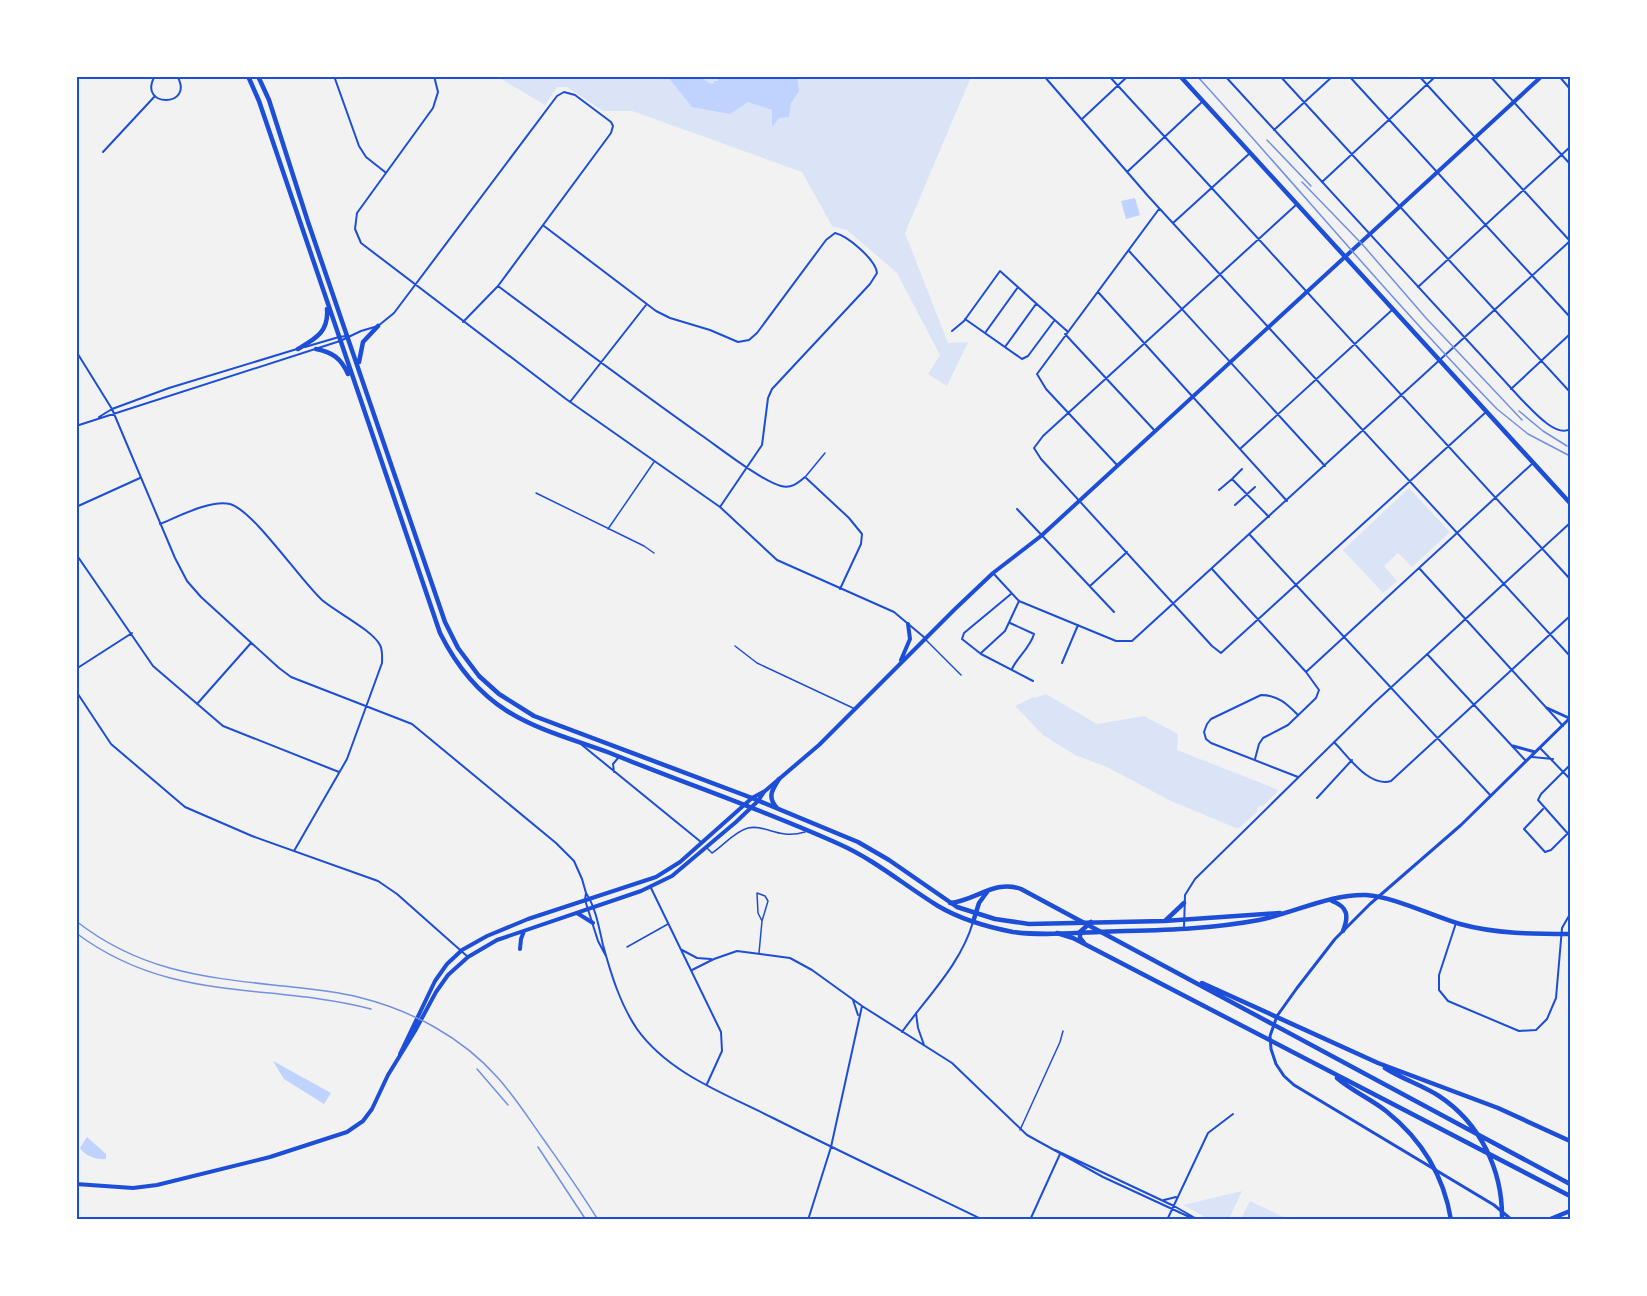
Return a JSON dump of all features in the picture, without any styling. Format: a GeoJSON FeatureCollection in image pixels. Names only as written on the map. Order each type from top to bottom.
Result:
{"type":"FeatureCollection","features":[{"type":"Feature","properties":{"kind":"main road"},"geometry":{"type":"LineString","coordinates":[[248,76],[259,101],[438,627],[453,659],[477,687],[504,710],[530,724],[808,830],[868,858],[939,906],[973,922],[1025,933],[1184,930],[1246,922],[1330,900],[1358,896],[1377,897],[1456,923],[1492,931],[1570,934]]}},
{"type":"Feature","properties":{"kind":"main road"},"geometry":{"type":"LineString","coordinates":[[258,76],[269,100],[308,222],[450,635],[464,658],[486,684],[534,716],[752,798],[868,848],[950,903],[976,914],[1018,923],[1164,921],[1286,913]]}},
{"type":"Feature","properties":{"kind":"main road"},"geometry":{"type":"LineString","coordinates":[[1180,76],[1297,204],[1347,254],[1570,503]]}},
{"type":"Feature","properties":{"kind":"main road"},"geometry":{"type":"LineString","coordinates":[[76,1184],[133,1188],[157,1185],[270,1157],[343,1134],[356,1127],[367,1117],[435,981],[447,964],[462,950],[515,924],[656,877],[680,862],[752,798],[765,791],[819,745],[993,573],[1041,536],[1080,501],[1542,76]]}},
{"type":"Feature","properties":{"kind":"main road"},"geometry":{"type":"LineString","coordinates":[[298,349],[317,338],[324,329],[328,316],[327,302]]}},
{"type":"Feature","properties":{"kind":"main road"},"geometry":{"type":"LineString","coordinates":[[360,368],[362,345],[378,326]]}},
{"type":"Feature","properties":{"kind":"main road"},"geometry":{"type":"LineString","coordinates":[[316,349],[333,354],[340,360],[357,392]]}},
{"type":"Feature","properties":{"kind":"main road"},"geometry":{"type":"LineString","coordinates":[[900,663],[910,639],[908,624]]}},
{"type":"Feature","properties":{"kind":"main road"},"geometry":{"type":"LineString","coordinates":[[605,752],[608,744]]}},
{"type":"Feature","properties":{"kind":"main road"},"geometry":{"type":"LineString","coordinates":[[779,779],[772,789],[771,797],[780,811]]}},
{"type":"Feature","properties":{"kind":"main road"},"geometry":{"type":"LineString","coordinates":[[400,1054],[443,981],[468,957],[491,943],[525,930],[651,888],[681,870],[751,808],[765,791]]}},
{"type":"Feature","properties":{"kind":"main road"},"geometry":{"type":"LineString","coordinates":[[950,903],[966,900],[999,887],[1012,886],[1112,937],[1570,1184]]}},
{"type":"Feature","properties":{"kind":"main road"},"geometry":{"type":"LineString","coordinates":[[973,922],[979,903],[989,890]]}},
{"type":"Feature","properties":{"kind":"main road"},"geometry":{"type":"LineString","coordinates":[[1330,900],[1340,904],[1346,910],[1347,917],[1343,931]]}},
{"type":"Feature","properties":{"kind":"main road"},"geometry":{"type":"LineString","coordinates":[[1164,921],[1177,912],[1184,903]]}},
{"type":"Feature","properties":{"kind":"main road"},"geometry":{"type":"LineString","coordinates":[[577,913],[593,923]]}},
{"type":"Feature","properties":{"kind":"main road"},"geometry":{"type":"LineString","coordinates":[[1080,932],[1091,922]]}},
{"type":"Feature","properties":{"kind":"main road"},"geometry":{"type":"LineString","coordinates":[[520,949],[520,939],[525,930]]}},
{"type":"Feature","properties":{"kind":"main road"},"geometry":{"type":"LineString","coordinates":[[1080,932],[1081,939],[1092,948]]}},
{"type":"Feature","properties":{"kind":"main road"},"geometry":{"type":"LineString","coordinates":[[1056,933],[1069,936],[1570,1196]]}},
{"type":"Feature","properties":{"kind":"main road"},"geometry":{"type":"LineString","coordinates":[[1183,975],[1378,1063],[1498,1108],[1570,1141]]}},
{"type":"Feature","properties":{"kind":"main road"},"geometry":{"type":"LineString","coordinates":[[1378,1063],[1446,1101],[1466,1120],[1488,1151],[1498,1180],[1502,1220]]}},
{"type":"Feature","properties":{"kind":"main road"},"geometry":{"type":"LineString","coordinates":[[1332,1073],[1344,1084],[1387,1111],[1418,1142],[1440,1178],[1451,1220]]}},
{"type":"Feature","properties":{"kind":"main road"},"geometry":{"type":"LineString","coordinates":[[1548,1220],[1570,1211]]}},
{"type":"Feature","properties":{"kind":"street"},"geometry":{"type":"LineString","coordinates":[[155,76],[151,88],[155,96],[164,101],[173,99],[180,91],[177,76]]}},
{"type":"Feature","properties":{"kind":"street"},"geometry":{"type":"LineString","coordinates":[[179,81],[182,76]]}},
{"type":"Feature","properties":{"kind":"street"},"geometry":{"type":"LineString","coordinates":[[334,76],[359,146],[366,157],[385,173]]}},
{"type":"Feature","properties":{"kind":"street"},"geometry":{"type":"LineString","coordinates":[[434,76],[438,87],[435,103],[357,213],[356,234],[366,249],[570,402],[720,507],[777,560],[887,609],[925,638]]}},
{"type":"Feature","properties":{"kind":"street"},"geometry":{"type":"LineString","coordinates":[[1044,76],[1220,275],[1570,656]]}},
{"type":"Feature","properties":{"kind":"street"},"geometry":{"type":"LineString","coordinates":[[1109,76],[1570,579]]}},
{"type":"Feature","properties":{"kind":"street"},"geometry":{"type":"LineString","coordinates":[[1082,120],[1128,76]]}},
{"type":"Feature","properties":{"kind":"street"},"geometry":{"type":"LineString","coordinates":[[1280,76],[1570,392]]}},
{"type":"Feature","properties":{"kind":"street"},"geometry":{"type":"LineString","coordinates":[[1274,130],[1333,76]]}},
{"type":"Feature","properties":{"kind":"street"},"geometry":{"type":"LineString","coordinates":[[1349,76],[1570,317]]}},
{"type":"Feature","properties":{"kind":"street"},"geometry":{"type":"LineString","coordinates":[[993,573],[1019,601],[1116,641],[1132,641],[1570,241],[1419,76]]}},
{"type":"Feature","properties":{"kind":"street"},"geometry":{"type":"LineString","coordinates":[[1322,182],[1436,76]]}},
{"type":"Feature","properties":{"kind":"street"},"geometry":{"type":"LineString","coordinates":[[1490,76],[1570,164]]}},
{"type":"Feature","properties":{"kind":"street"},"geometry":{"type":"LineString","coordinates":[[1558,76],[1570,89]]}},
{"type":"Feature","properties":{"kind":"street"},"geometry":{"type":"LineString","coordinates":[[1228,77],[1367,235],[1511,388],[1542,419],[1560,432],[1570,429]]}},
{"type":"Feature","properties":{"kind":"street"},"geometry":{"type":"LineString","coordinates":[[97,418],[112,409],[169,388],[378,326],[394,313],[557,96],[564,92],[574,95],[611,122],[613,128],[608,139],[498,286],[463,322]]}},
{"type":"Feature","properties":{"kind":"street"},"geometry":{"type":"LineString","coordinates":[[103,152],[155,96]]}},
{"type":"Feature","properties":{"kind":"street"},"geometry":{"type":"LineString","coordinates":[[1127,172],[1203,102]]}},
{"type":"Feature","properties":{"kind":"street"},"geometry":{"type":"LineString","coordinates":[[1418,287],[1570,147]]}},
{"type":"Feature","properties":{"kind":"street"},"geometry":{"type":"LineString","coordinates":[[1173,223],[1251,153]]}},
{"type":"Feature","properties":{"kind":"street"},"geometry":{"type":"LineString","coordinates":[[1297,204],[1068,413],[1034,448],[1216,651],[1223,652],[1487,411]]}},
{"type":"Feature","properties":{"kind":"street"},"geometry":{"type":"LineString","coordinates":[[1117,465],[1068,413],[1037,374],[1160,208]]}},
{"type":"Feature","properties":{"kind":"street"},"geometry":{"type":"LineString","coordinates":[[544,226],[646,304],[670,318],[710,330],[738,342],[749,340],[757,333],[826,240],[835,233],[846,238],[875,264],[877,273],[874,279],[772,389],[768,398],[762,445],[720,507]]}},
{"type":"Feature","properties":{"kind":"street"},"geometry":{"type":"LineString","coordinates":[[1128,250],[1325,466]]}},
{"type":"Feature","properties":{"kind":"street"},"geometry":{"type":"LineString","coordinates":[[952,331],[965,319],[1000,271],[1055,320],[1155,430]]}},
{"type":"Feature","properties":{"kind":"street"},"geometry":{"type":"LineString","coordinates":[[498,286],[600,363],[748,467],[784,487],[796,484],[805,477],[849,518],[862,534],[861,544],[840,589]]}},
{"type":"Feature","properties":{"kind":"street"},"geometry":{"type":"LineString","coordinates":[[985,333],[1018,287]]}},
{"type":"Feature","properties":{"kind":"street"},"geometry":{"type":"LineString","coordinates":[[1097,291],[1287,501]]}},
{"type":"Feature","properties":{"kind":"street"},"geometry":{"type":"LineString","coordinates":[[570,402],[646,304]]}},
{"type":"Feature","properties":{"kind":"street"},"geometry":{"type":"LineString","coordinates":[[1005,347],[1036,304]]}},
{"type":"Feature","properties":{"kind":"street"},"geometry":{"type":"LineString","coordinates":[[1240,449],[1394,308]]}},
{"type":"Feature","properties":{"kind":"street"},"geometry":{"type":"LineString","coordinates":[[965,319],[1024,359],[1055,320]]}},
{"type":"Feature","properties":{"kind":"street"},"geometry":{"type":"LineString","coordinates":[[1511,388],[1570,334]]}},
{"type":"Feature","properties":{"kind":"street"},"geometry":{"type":"LineString","coordinates":[[76,426],[316,349],[339,339]]}},
{"type":"Feature","properties":{"kind":"street"},"geometry":{"type":"LineString","coordinates":[[77,351],[112,409],[181,571],[193,590],[291,677],[412,724],[550,838],[574,861],[582,879],[599,945],[606,956]]}},
{"type":"Feature","properties":{"kind":"street"},"geometry":{"type":"LineString","coordinates":[[1306,672],[1494,496],[1533,463]]}},
{"type":"Feature","properties":{"kind":"street"},"geometry":{"type":"LineString","coordinates":[[1219,490],[1242,469]]}},
{"type":"Feature","properties":{"kind":"street"},"geometry":{"type":"LineString","coordinates":[[76,507],[141,478]]}},
{"type":"Feature","properties":{"kind":"street"},"geometry":{"type":"LineString","coordinates":[[1232,479],[1269,517]]}},
{"type":"Feature","properties":{"kind":"street"},"geometry":{"type":"LineString","coordinates":[[1235,506],[1256,487]]}},
{"type":"Feature","properties":{"kind":"street"},"geometry":{"type":"LineString","coordinates":[[160,524],[212,504],[222,502],[233,505],[244,513],[321,599],[379,643],[382,663],[347,759],[294,851]]}},
{"type":"Feature","properties":{"kind":"street"},"geometry":{"type":"LineString","coordinates":[[1017,509],[1114,612]]}},
{"type":"Feature","properties":{"kind":"street"},"geometry":{"type":"LineString","coordinates":[[1184,930],[1186,891],[1195,879],[1390,688],[1570,523]]}},
{"type":"Feature","properties":{"kind":"street"},"geometry":{"type":"LineString","coordinates":[[1250,535],[1491,796]]}},
{"type":"Feature","properties":{"kind":"street"},"geometry":{"type":"LineString","coordinates":[[1090,586],[1127,552]]}},
{"type":"Feature","properties":{"kind":"street"},"geometry":{"type":"LineString","coordinates":[[76,554],[153,666],[223,726],[339,772]]}},
{"type":"Feature","properties":{"kind":"street"},"geometry":{"type":"LineString","coordinates":[[1419,568],[1563,726]]}},
{"type":"Feature","properties":{"kind":"street"},"geometry":{"type":"LineString","coordinates":[[1212,569],[1306,672],[1319,692],[1288,725],[1263,738],[1255,759]]}},
{"type":"Feature","properties":{"kind":"street"},"geometry":{"type":"LineString","coordinates":[[1011,594],[962,635],[962,639],[964,643],[981,654],[1034,681]]}},
{"type":"Feature","properties":{"kind":"street"},"geometry":{"type":"LineString","coordinates":[[981,654],[1002,635],[1019,601]]}},
{"type":"Feature","properties":{"kind":"street"},"geometry":{"type":"LineString","coordinates":[[1334,742],[1373,780],[1388,782],[1570,616]]}},
{"type":"Feature","properties":{"kind":"street"},"geometry":{"type":"LineString","coordinates":[[1010,622],[1034,634],[1030,646],[1018,657],[1012,670]]}},
{"type":"Feature","properties":{"kind":"street"},"geometry":{"type":"LineString","coordinates":[[1062,663],[1078,625]]}},
{"type":"Feature","properties":{"kind":"street"},"geometry":{"type":"LineString","coordinates":[[76,669],[132,633]]}},
{"type":"Feature","properties":{"kind":"street"},"geometry":{"type":"LineString","coordinates":[[197,704],[251,643]]}},
{"type":"Feature","properties":{"kind":"street"},"geometry":{"type":"LineString","coordinates":[[1428,654],[1526,761]]}},
{"type":"Feature","properties":{"kind":"street"},"geometry":{"type":"LineString","coordinates":[[76,691],[111,744],[179,802],[202,815],[384,885],[468,957]]}},
{"type":"Feature","properties":{"kind":"street"},"geometry":{"type":"LineString","coordinates":[[1298,715],[1282,700],[1262,695],[1212,719],[1204,729],[1205,736],[1211,743],[1298,777]]}},
{"type":"Feature","properties":{"kind":"street"},"geometry":{"type":"LineString","coordinates":[[1512,1220],[1494,1205],[1294,1085],[1279,1071],[1269,1042],[1272,1026],[1277,1016],[1343,931],[1377,897],[1461,825],[1570,719],[1547,708]]}},
{"type":"Feature","properties":{"kind":"street"},"geometry":{"type":"LineString","coordinates":[[580,743],[706,848]]}},
{"type":"Feature","properties":{"kind":"street"},"geometry":{"type":"LineString","coordinates":[[1513,746],[1535,753]]}},
{"type":"Feature","properties":{"kind":"street"},"geometry":{"type":"LineString","coordinates":[[1540,748],[1570,779]]}},
{"type":"Feature","properties":{"kind":"street"},"geometry":{"type":"LineString","coordinates":[[614,772],[613,764],[619,757]]}},
{"type":"Feature","properties":{"kind":"street"},"geometry":{"type":"LineString","coordinates":[[1531,757],[1552,759]]}},
{"type":"Feature","properties":{"kind":"street"},"geometry":{"type":"LineString","coordinates":[[1317,798],[1352,760]]}},
{"type":"Feature","properties":{"kind":"street"},"geometry":{"type":"LineString","coordinates":[[1544,808],[1524,829],[1546,852],[1570,834],[1544,808],[1538,802],[1538,797],[1570,765]]}},
{"type":"Feature","properties":{"kind":"street"},"geometry":{"type":"LineString","coordinates":[[651,888],[723,1039],[720,1059],[707,1084]]}},
{"type":"Feature","properties":{"kind":"street"},"geometry":{"type":"LineString","coordinates":[[590,908],[620,998],[639,1032],[668,1061],[707,1084],[831,1147],[983,1220]]}},
{"type":"Feature","properties":{"kind":"street"},"geometry":{"type":"LineString","coordinates":[[1456,923],[1439,975],[1438,983],[1443,997],[1464,1009],[1519,1031],[1526,1031],[1536,1030],[1544,1024],[1556,998],[1562,926],[1570,914]]}},
{"type":"Feature","properties":{"kind":"street"},"geometry":{"type":"LineString","coordinates":[[902,1032],[960,954],[973,922]]}},
{"type":"Feature","properties":{"kind":"street"},"geometry":{"type":"LineString","coordinates":[[680,949],[697,958],[714,958]]}},
{"type":"Feature","properties":{"kind":"street"},"geometry":{"type":"LineString","coordinates":[[692,970],[714,958],[737,951],[790,958],[812,970],[862,1006],[963,1072],[1020,1130],[1089,1170],[1196,1220]]}},
{"type":"Feature","properties":{"kind":"street"},"geometry":{"type":"LineString","coordinates":[[852,999],[859,1018]]}},
{"type":"Feature","properties":{"kind":"street"},"geometry":{"type":"LineString","coordinates":[[808,1220],[831,1147],[862,1006]]}},
{"type":"Feature","properties":{"kind":"street"},"geometry":{"type":"LineString","coordinates":[[916,1013],[918,1028],[925,1047]]}},
{"type":"Feature","properties":{"kind":"street"},"geometry":{"type":"LineString","coordinates":[[1167,1220],[1208,1133],[1233,1114]]}},
{"type":"Feature","properties":{"kind":"street"},"geometry":{"type":"LineString","coordinates":[[1060,1153],[1180,1208],[1196,1220]]}},
{"type":"Feature","properties":{"kind":"street"},"geometry":{"type":"LineString","coordinates":[[1029,1220],[1060,1153]]}},
{"type":"Feature","properties":{"kind":"street"},"geometry":{"type":"LineString","coordinates":[[1089,1170],[1092,1166]]}},
{"type":"Feature","properties":{"kind":"street"},"geometry":{"type":"LineString","coordinates":[[1162,1200],[1178,1196]]}},
{"type":"Feature","properties":{"kind":"street"},"geometry":{"type":"LineString","coordinates":[[1178,1196],[1180,1208]]}},
{"type":"Feature","properties":{"kind":"lane"},"geometry":{"type":"LineString","coordinates":[[805,477],[825,453]]}},
{"type":"Feature","properties":{"kind":"lane"},"geometry":{"type":"LineString","coordinates":[[608,529],[654,461]]}},
{"type":"Feature","properties":{"kind":"lane"},"geometry":{"type":"LineString","coordinates":[[536,493],[644,546],[654,554]]}},
{"type":"Feature","properties":{"kind":"lane"},"geometry":{"type":"LineString","coordinates":[[925,638],[961,675]]}},
{"type":"Feature","properties":{"kind":"lane"},"geometry":{"type":"LineString","coordinates":[[735,646],[757,663],[856,710]]}},
{"type":"Feature","properties":{"kind":"lane"},"geometry":{"type":"LineString","coordinates":[[706,848],[712,853],[741,831],[751,828],[786,835],[808,830]]}},
{"type":"Feature","properties":{"kind":"lane"},"geometry":{"type":"LineString","coordinates":[[759,953],[762,921],[768,898],[757,893],[758,913],[762,921]]}},
{"type":"Feature","properties":{"kind":"lane"},"geometry":{"type":"LineString","coordinates":[[627,947],[668,924]]}},
{"type":"Feature","properties":{"kind":"lane"},"geometry":{"type":"LineString","coordinates":[[1020,1130],[1063,1031]]}},
{"type":"Feature","properties":{"kind":"shaded area"},"geometry":{"type":"Polygon","coordinates":[[[498,77],[971,77],[905,233],[948,343],[968,342],[947,386],[928,374],[940,355],[897,273],[847,230],[832,226],[802,172],[632,111],[603,111],[567,87],[557,87],[545,105],[498,77]]]}},
{"type":"Feature","properties":{"kind":"shaded area"},"geometry":{"type":"Polygon","coordinates":[[[1409,488],[1450,532],[1412,567],[1398,553],[1384,566],[1397,581],[1383,593],[1343,550],[1409,488]]]}},
{"type":"Feature","properties":{"kind":"shaded area"},"geometry":{"type":"Polygon","coordinates":[[[1046,694],[1097,724],[1144,716],[1178,734],[1177,750],[1279,790],[1263,806],[1257,808],[1257,812],[1239,828],[1236,828],[1171,801],[1107,767],[1075,755],[1043,735],[1015,706],[1033,697],[1046,694]]]}},
{"type":"Feature","properties":{"kind":"shaded area"},"geometry":{"type":"Polygon","coordinates":[[[1242,1191],[1229,1219],[1209,1219],[1183,1205],[1242,1191]]]}},
{"type":"Feature","properties":{"kind":"shaded area"},"geometry":{"type":"Polygon","coordinates":[[[1250,1201],[1288,1219],[1241,1219],[1250,1201]]]}},
{"type":"Feature","properties":{"kind":"water"},"geometry":{"type":"Polygon","coordinates":[[[668,77],[704,77],[704,80],[711,84],[725,77],[797,77],[799,91],[791,103],[789,117],[779,118],[772,127],[772,110],[748,102],[730,114],[692,107],[668,77]]]}},
{"type":"Feature","properties":{"kind":"water"},"geometry":{"type":"Polygon","coordinates":[[[1135,198],[1140,215],[1126,219],[1121,201],[1135,198]]]}},
{"type":"Feature","properties":{"kind":"water"},"geometry":{"type":"Polygon","coordinates":[[[273,1061],[331,1093],[324,1104],[284,1079],[273,1061]]]}},
{"type":"Feature","properties":{"kind":"water"},"geometry":{"type":"Polygon","coordinates":[[[87,1137],[106,1154],[106,1159],[92,1157],[82,1151],[80,1148],[87,1137]]]}},
{"type":"Feature","properties":{"kind":"railway"},"geometry":{"type":"LineString","coordinates":[[1197,76],[1383,286],[1497,409],[1528,434],[1570,456]]}},
{"type":"Feature","properties":{"kind":"railway"},"geometry":{"type":"LineString","coordinates":[[1267,140],[1311,186]]}},
{"type":"Feature","properties":{"kind":"railway"},"geometry":{"type":"LineString","coordinates":[[1302,182],[1362,244],[1426,318],[1522,420]]}},
{"type":"Feature","properties":{"kind":"railway"},"geometry":{"type":"LineString","coordinates":[[1519,411],[1543,431],[1567,446]]}},
{"type":"Feature","properties":{"kind":"railway"},"geometry":{"type":"LineString","coordinates":[[76,921],[122,950],[170,968],[246,982],[347,995],[397,1009],[434,1027],[484,1063],[504,1085],[598,1220]]}},
{"type":"Feature","properties":{"kind":"railway"},"geometry":{"type":"LineString","coordinates":[[76,933],[112,956],[147,971],[183,981],[220,988],[332,1001],[371,1009]]}},
{"type":"Feature","properties":{"kind":"railway"},"geometry":{"type":"LineString","coordinates":[[477,1069],[508,1105]]}},
{"type":"Feature","properties":{"kind":"railway"},"geometry":{"type":"LineString","coordinates":[[538,1147],[586,1220]]}}]}
